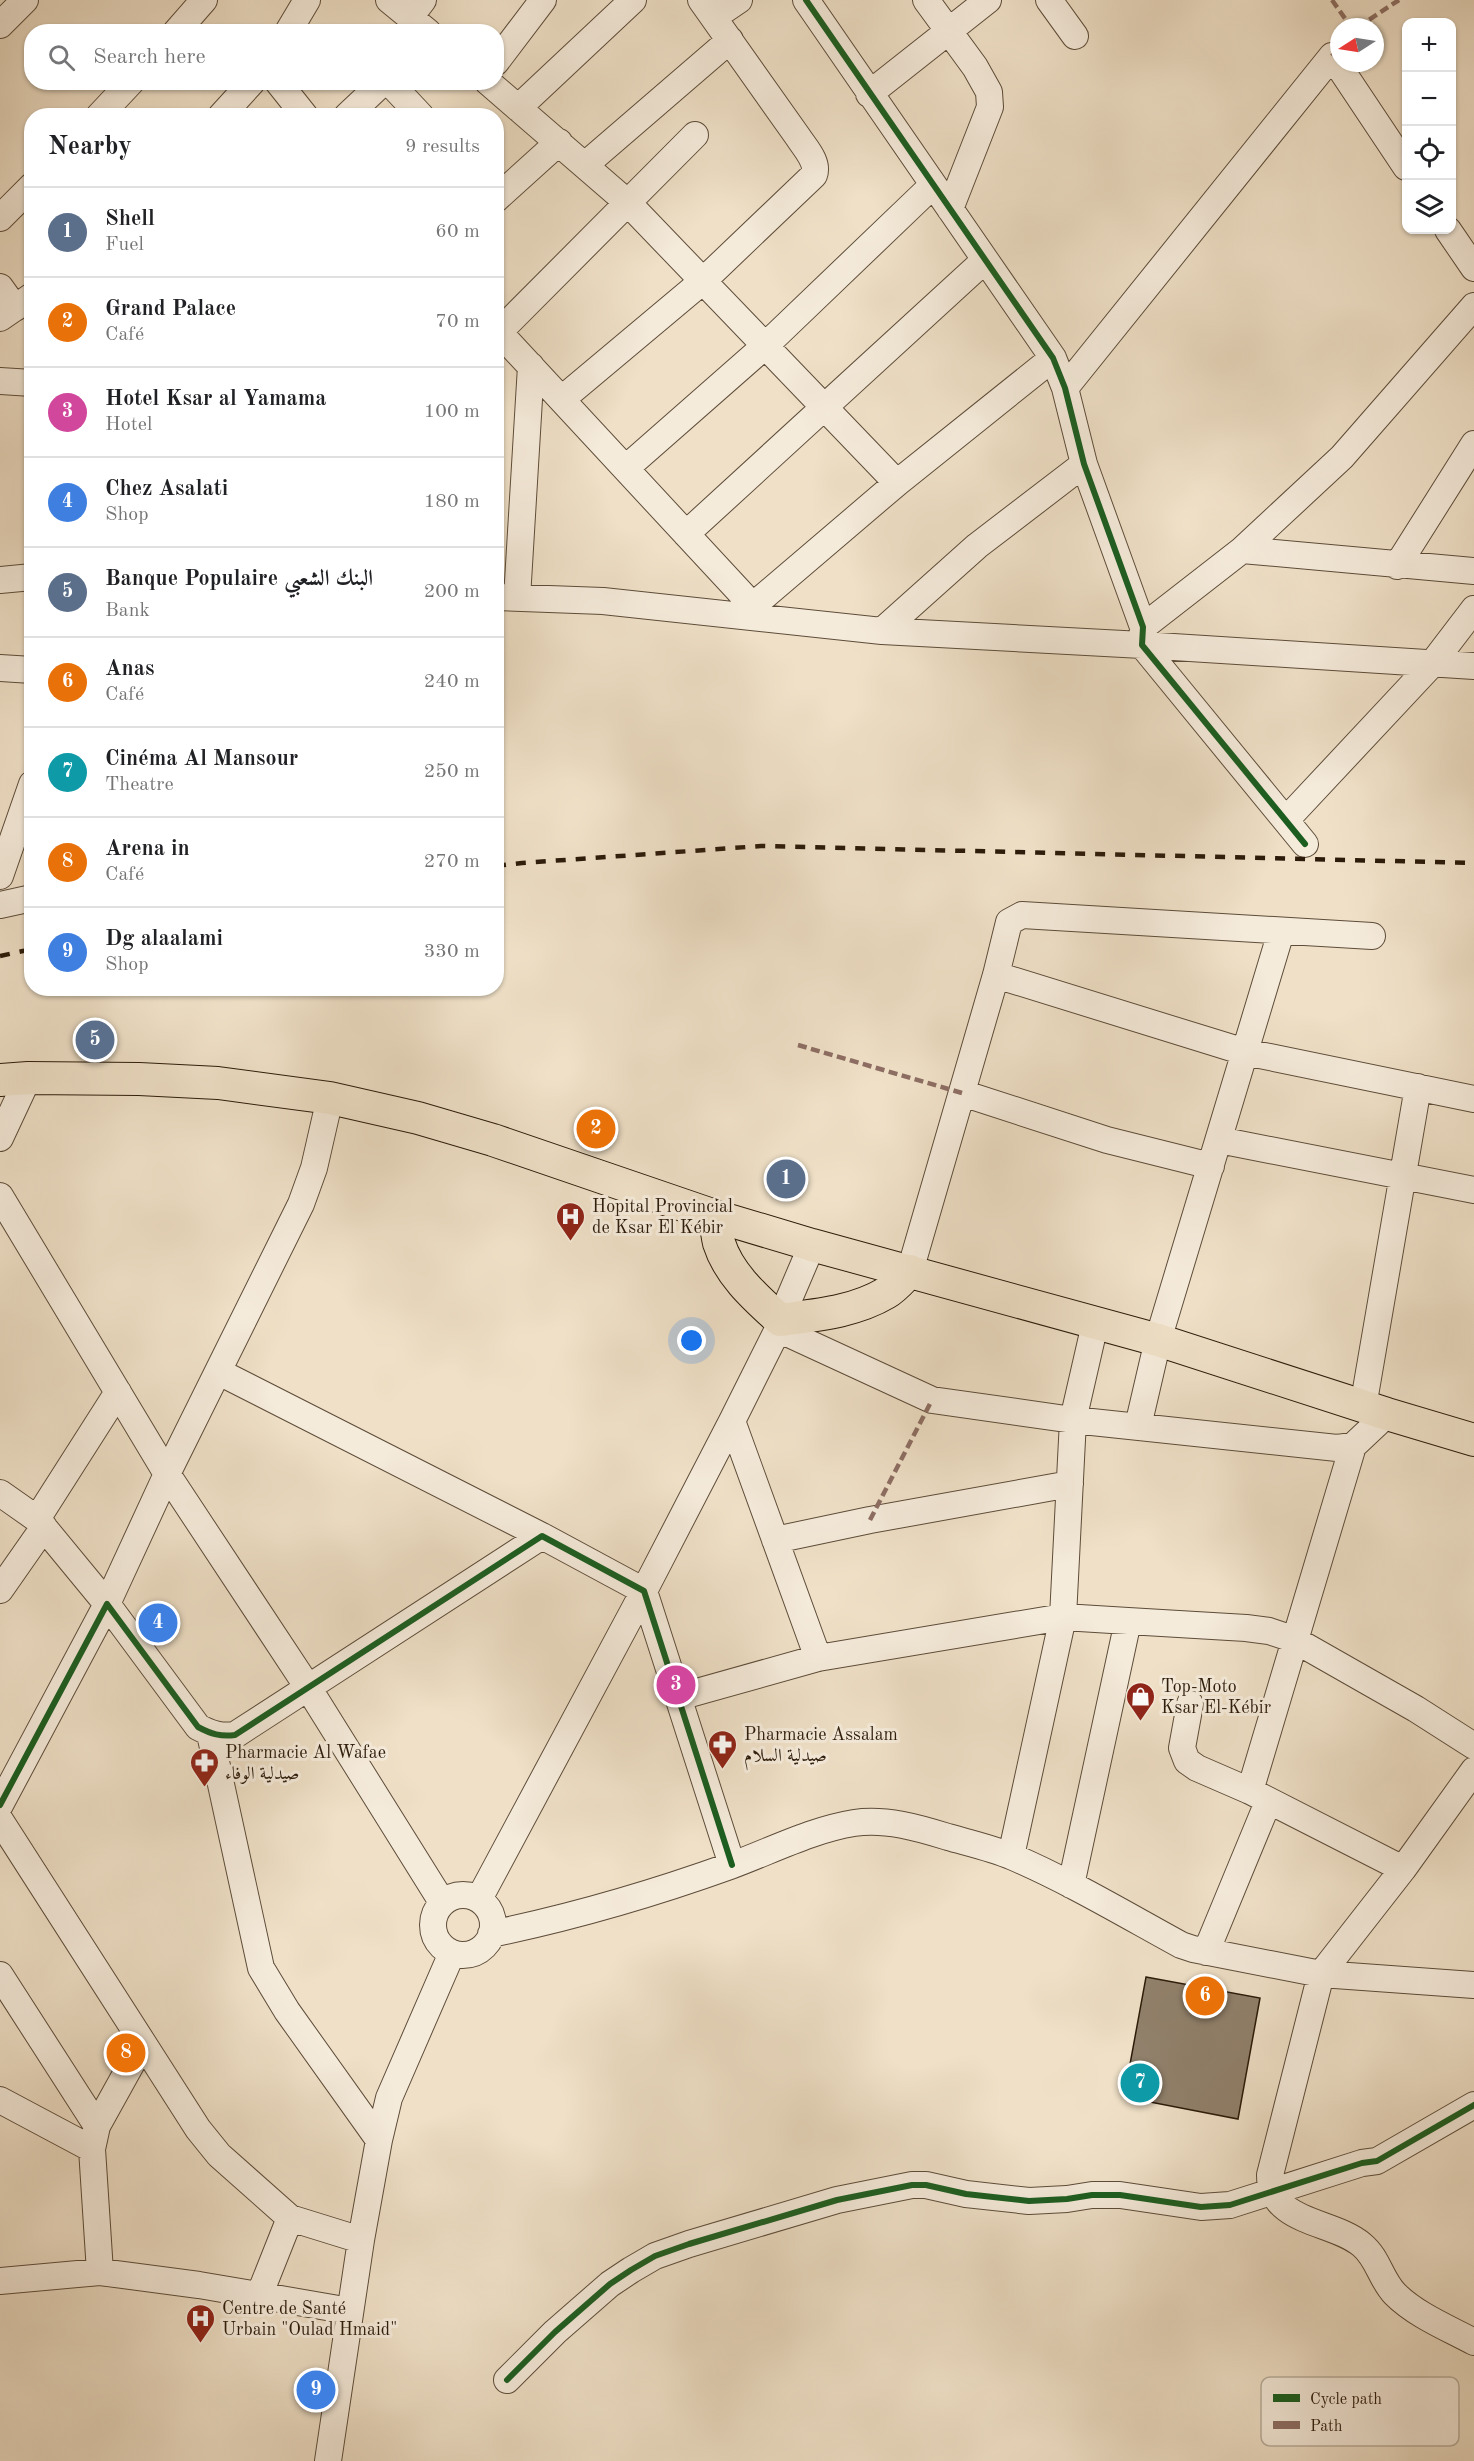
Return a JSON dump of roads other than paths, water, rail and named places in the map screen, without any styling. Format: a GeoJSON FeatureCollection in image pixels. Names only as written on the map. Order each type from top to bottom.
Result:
{"type":"FeatureCollection","features":[{"type":"Feature","properties":{"kind":"main road"},"geometry":{"type":"LineString","coordinates":[[14,1079],[139,1079],[218,1083],[330,1098],[418,1118],[493,1140],[714,1215],[812,1245],[1158,1340],[1375,1411],[1474,1440]]}},
{"type":"Feature","properties":{"kind":"main road"},"geometry":{"type":"LineString","coordinates":[[714,1215],[719,1243],[726,1260],[779,1324],[841,1312],[887,1293],[910,1271]]}},
{"type":"Feature","properties":{"kind":"street"},"geometry":{"type":"LineString","coordinates":[[0,25],[25,0]]}},
{"type":"Feature","properties":{"kind":"street"},"geometry":{"type":"LineString","coordinates":[[183,24],[204,0]]}},
{"type":"Feature","properties":{"kind":"street"},"geometry":{"type":"LineString","coordinates":[[293,24],[307,0]]}},
{"type":"Feature","properties":{"kind":"street"},"geometry":{"type":"LineString","coordinates":[[389,0],[420,16]]}},
{"type":"Feature","properties":{"kind":"street"},"geometry":{"type":"LineString","coordinates":[[504,51],[543,0]]}},
{"type":"Feature","properties":{"kind":"street"},"geometry":{"type":"LineString","coordinates":[[518,108],[633,0]]}},
{"type":"Feature","properties":{"kind":"street"},"geometry":{"type":"LineString","coordinates":[[562,399],[704,280],[814,175],[816,169],[813,160],[707,9],[739,0]]}},
{"type":"Feature","properties":{"kind":"street"},"geometry":{"type":"LineString","coordinates":[[806,0],[1053,358],[1065,388],[1084,464],[1143,636],[1305,844]]}},
{"type":"Feature","properties":{"kind":"street"},"geometry":{"type":"LineString","coordinates":[[926,0],[975,67],[989,92],[990,107],[950,209]]}},
{"type":"Feature","properties":{"kind":"street"},"geometry":{"type":"LineString","coordinates":[[870,94],[988,0]]}},
{"type":"Feature","properties":{"kind":"street"},"geometry":{"type":"LineString","coordinates":[[1049,0],[1075,36]]}},
{"type":"Feature","properties":{"kind":"street"},"geometry":{"type":"LineString","coordinates":[[585,165],[730,40]]}},
{"type":"Feature","properties":{"kind":"street"},"geometry":{"type":"LineString","coordinates":[[1065,388],[1332,56],[1402,160]]}},
{"type":"Feature","properties":{"kind":"street"},"geometry":{"type":"LineString","coordinates":[[106,108],[123,90]]}},
{"type":"Feature","properties":{"kind":"street"},"geometry":{"type":"LineString","coordinates":[[228,108],[245,90]]}},
{"type":"Feature","properties":{"kind":"street"},"geometry":{"type":"LineString","coordinates":[[355,108],[374,90]]}},
{"type":"Feature","properties":{"kind":"street"},"geometry":{"type":"LineString","coordinates":[[397,90],[413,108]]}},
{"type":"Feature","properties":{"kind":"street"},"geometry":{"type":"LineString","coordinates":[[497,90],[628,203],[897,483]]}},
{"type":"Feature","properties":{"kind":"street"},"geometry":{"type":"LineString","coordinates":[[504,325],[695,135]]}},
{"type":"Feature","properties":{"kind":"street"},"geometry":{"type":"LineString","coordinates":[[504,190],[559,142]]}},
{"type":"Feature","properties":{"kind":"street"},"geometry":{"type":"LineString","coordinates":[[626,468],[766,345],[933,185]]}},
{"type":"Feature","properties":{"kind":"street"},"geometry":{"type":"LineString","coordinates":[[0,218],[24,194]]}},
{"type":"Feature","properties":{"kind":"street"},"geometry":{"type":"LineString","coordinates":[[1451,234],[1474,268]]}},
{"type":"Feature","properties":{"kind":"street"},"geometry":{"type":"LineString","coordinates":[[686,534],[985,260]]}},
{"type":"Feature","properties":{"kind":"street"},"geometry":{"type":"LineString","coordinates":[[1143,636],[1242,550],[1342,457],[1474,306]]}},
{"type":"Feature","properties":{"kind":"street"},"geometry":{"type":"LineString","coordinates":[[504,337],[686,534],[746,610]]}},
{"type":"Feature","properties":{"kind":"street"},"geometry":{"type":"LineString","coordinates":[[746,610],[897,483],[1053,358]]}},
{"type":"Feature","properties":{"kind":"street"},"geometry":{"type":"LineString","coordinates":[[531,366],[507,598],[603,601],[746,610],[882,631],[1143,636],[1474,666]]}},
{"type":"Feature","properties":{"kind":"street"},"geometry":{"type":"LineString","coordinates":[[0,381],[24,382]]}},
{"type":"Feature","properties":{"kind":"street"},"geometry":{"type":"LineString","coordinates":[[1398,566],[1470,460]]}},
{"type":"Feature","properties":{"kind":"street"},"geometry":{"type":"LineString","coordinates":[[882,631],[977,546],[1084,464]]}},
{"type":"Feature","properties":{"kind":"street"},"geometry":{"type":"LineString","coordinates":[[1242,550],[1398,566],[1474,571]]}},
{"type":"Feature","properties":{"kind":"street"},"geometry":{"type":"LineString","coordinates":[[0,580],[24,578]]}},
{"type":"Feature","properties":{"kind":"street"},"geometry":{"type":"LineString","coordinates":[[1286,820],[1432,664],[1474,609]]}},
{"type":"Feature","properties":{"kind":"street"},"geometry":{"type":"LineString","coordinates":[[0,669],[24,669]]}},
{"type":"Feature","properties":{"kind":"street"},"geometry":{"type":"LineString","coordinates":[[0,876],[24,807]]}},
{"type":"Feature","properties":{"kind":"street"},"geometry":{"type":"LineString","coordinates":[[0,905],[24,900]]}},
{"type":"Feature","properties":{"kind":"street"},"geometry":{"type":"LineString","coordinates":[[910,1271],[996,975],[1009,922],[1022,915],[1372,936]]}},
{"type":"Feature","properties":{"kind":"street"},"geometry":{"type":"LineString","coordinates":[[1138,1426],[1158,1340],[1281,932]]}},
{"type":"Feature","properties":{"kind":"street"},"geometry":{"type":"LineString","coordinates":[[996,975],[1245,1052],[1474,1099]]}},
{"type":"Feature","properties":{"kind":"street"},"geometry":{"type":"LineString","coordinates":[[0,1138],[14,1079]]}},
{"type":"Feature","properties":{"kind":"street"},"geometry":{"type":"LineString","coordinates":[[1206,1952],[1259,1796],[1293,1639],[1353,1446],[1375,1411],[1403,1176],[1418,1087]]}},
{"type":"Feature","properties":{"kind":"street"},"geometry":{"type":"LineString","coordinates":[[962,1093],[1107,1140],[1211,1166]]}},
{"type":"Feature","properties":{"kind":"street"},"geometry":{"type":"LineString","coordinates":[[0,1805],[107,1604],[167,1474],[219,1372],[308,1186],[330,1098]]}},
{"type":"Feature","properties":{"kind":"street"},"geometry":{"type":"LineString","coordinates":[[1219,1140],[1474,1190]]}},
{"type":"Feature","properties":{"kind":"street"},"geometry":{"type":"LineString","coordinates":[[0,1196],[167,1474],[309,1689],[442,1902]]}},
{"type":"Feature","properties":{"kind":"street"},"geometry":{"type":"LineString","coordinates":[[479,1899],[732,1421],[779,1324],[812,1245]]}},
{"type":"Feature","properties":{"kind":"street"},"geometry":{"type":"LineString","coordinates":[[779,1324],[932,1400],[1073,1420],[1319,1448],[1353,1446]]}},
{"type":"Feature","properties":{"kind":"street"},"geometry":{"type":"LineString","coordinates":[[1011,1856],[1063,1617],[1073,1420],[1095,1324]]}},
{"type":"Feature","properties":{"kind":"street"},"geometry":{"type":"LineString","coordinates":[[219,1372],[542,1536],[644,1591],[732,1865]]}},
{"type":"Feature","properties":{"kind":"street"},"geometry":{"type":"LineString","coordinates":[[0,1590],[118,1392]]}},
{"type":"Feature","properties":{"kind":"street"},"geometry":{"type":"LineString","coordinates":[[732,1421],[818,1658]]}},
{"type":"Feature","properties":{"kind":"street"},"geometry":{"type":"LineString","coordinates":[[775,1540],[870,1520],[1070,1484]]}},
{"type":"Feature","properties":{"kind":"street"},"geometry":{"type":"LineString","coordinates":[[0,1493],[41,1523],[107,1604],[198,1727],[210,1734],[224,1737],[236,1735],[309,1689],[542,1536]]}},
{"type":"Feature","properties":{"kind":"street"},"geometry":{"type":"LineString","coordinates":[[679,1697],[818,1658],[1063,1617],[1246,1628],[1269,1631],[1293,1639],[1416,1709],[1474,1746]]}},
{"type":"Feature","properties":{"kind":"street"},"geometry":{"type":"LineString","coordinates":[[1071,1885],[1128,1621]]}},
{"type":"Feature","properties":{"kind":"street"},"geometry":{"type":"LineString","coordinates":[[1190,1704],[1182,1748],[1187,1761],[1403,1869]]}},
{"type":"Feature","properties":{"kind":"street"},"geometry":{"type":"LineString","coordinates":[[210,1734],[261,1968],[287,2011],[379,2140]]}},
{"type":"Feature","properties":{"kind":"street"},"geometry":{"type":"LineString","coordinates":[[1474,1770],[1403,1869],[1321,1974],[1270,2175],[1272,2191],[1286,2210],[1360,2242],[1373,2256],[1395,2294],[1414,2309],[1474,2342]]}},
{"type":"Feature","properties":{"kind":"street"},"geometry":{"type":"LineString","coordinates":[[0,1820],[198,2129],[219,2155],[290,2218],[361,2240]]}},
{"type":"Feature","properties":{"kind":"street"},"geometry":{"type":"LineString","coordinates":[[491,1934],[552,1922],[652,1893],[797,1839],[855,1823],[887,1823],[925,1829],[1011,1856],[1071,1885],[1181,1945],[1206,1952],[1321,1974],[1474,1986]]}},
{"type":"Feature","properties":{"kind":"street"},"geometry":{"type":"LineString","coordinates":[[467,1894],[479,1899],[491,1915],[493,1924],[485,1945],[476,1952],[464,1955],[452,1953],[443,1948],[436,1940],[433,1930],[436,1910],[442,1902],[454,1895],[467,1894]]}},
{"type":"Feature","properties":{"kind":"street"},"geometry":{"type":"LineString","coordinates":[[328,2461],[361,2240],[389,2098],[452,1953]]}},
{"type":"Feature","properties":{"kind":"street"},"geometry":{"type":"LineString","coordinates":[[0,1975],[94,2138],[100,2272]]}},
{"type":"Feature","properties":{"kind":"street"},"geometry":{"type":"LineString","coordinates":[[94,2138],[143,2043]]}},
{"type":"Feature","properties":{"kind":"street"},"geometry":{"type":"LineString","coordinates":[[0,2100],[94,2138]]}},
{"type":"Feature","properties":{"kind":"street"},"geometry":{"type":"LineString","coordinates":[[507,2380],[555,2332],[610,2284],[639,2265],[689,2244],[763,2224],[837,2200],[912,2185],[926,2185],[966,2194],[1029,2201],[1092,2195],[1120,2195],[1201,2207],[1230,2205],[1362,2163],[1377,2161],[1474,2105]]}},
{"type":"Feature","properties":{"kind":"street"},"geometry":{"type":"LineString","coordinates":[[259,2296],[290,2218]]}},
{"type":"Feature","properties":{"kind":"street"},"geometry":{"type":"LineString","coordinates":[[0,2281],[100,2272],[350,2312]]}},
{"type":"Feature","properties":{"kind":"railway"},"geometry":{"type":"LineString","coordinates":[[504,865],[761,846],[1474,863]]}},
{"type":"Feature","properties":{"kind":"railway"},"geometry":{"type":"LineString","coordinates":[[0,956],[24,951]]}},
{"type":"Feature","properties":{"kind":"place","name":"Banque Populaire البنك الشعبي"},"geometry":{"type":"Point","coordinates":[95,1040]}},
{"type":"Feature","properties":{"kind":"place","name":"Grand Palace"},"geometry":{"type":"Point","coordinates":[596,1129]}},
{"type":"Feature","properties":{"kind":"place","name":"Shell"},"geometry":{"type":"Point","coordinates":[786,1179]}},
{"type":"Feature","properties":{"kind":"place","name":"Hopital Provincial de Ksar El Kébir"},"geometry":{"type":"Point","coordinates":[571,1242]}},
{"type":"Feature","properties":{"kind":"place","name":"Chez Asalati"},"geometry":{"type":"Point","coordinates":[158,1623]}},
{"type":"Feature","properties":{"kind":"place","name":"Hotel Ksar al Yamama"},"geometry":{"type":"Point","coordinates":[676,1685]}},
{"type":"Feature","properties":{"kind":"place","name":"Top-Moto Ksar El-Kébir"},"geometry":{"type":"Point","coordinates":[1140,1722]}},
{"type":"Feature","properties":{"kind":"place","name":"Pharmacie Assalam صيدلية السلام"},"geometry":{"type":"Point","coordinates":[723,1770]}},
{"type":"Feature","properties":{"kind":"place","name":"Pharmacie Al Wafae صيدلية الوفاء"},"geometry":{"type":"Point","coordinates":[204,1788]}},
{"type":"Feature","properties":{"kind":"place","name":"Anas"},"geometry":{"type":"Point","coordinates":[1205,1996]}},
{"type":"Feature","properties":{"kind":"place","name":"Arena in"},"geometry":{"type":"Point","coordinates":[126,2053]}},
{"type":"Feature","properties":{"kind":"place","name":"Cinéma Al Mansour"},"geometry":{"type":"Point","coordinates":[1140,2083]}},
{"type":"Feature","properties":{"kind":"place","name":"Centre de Santé Urbain \"Oulad Hmaid\""},"geometry":{"type":"Point","coordinates":[201,2344]}},
{"type":"Feature","properties":{"kind":"place","name":"Dg alaalami"},"geometry":{"type":"Point","coordinates":[316,2390]}}]}
